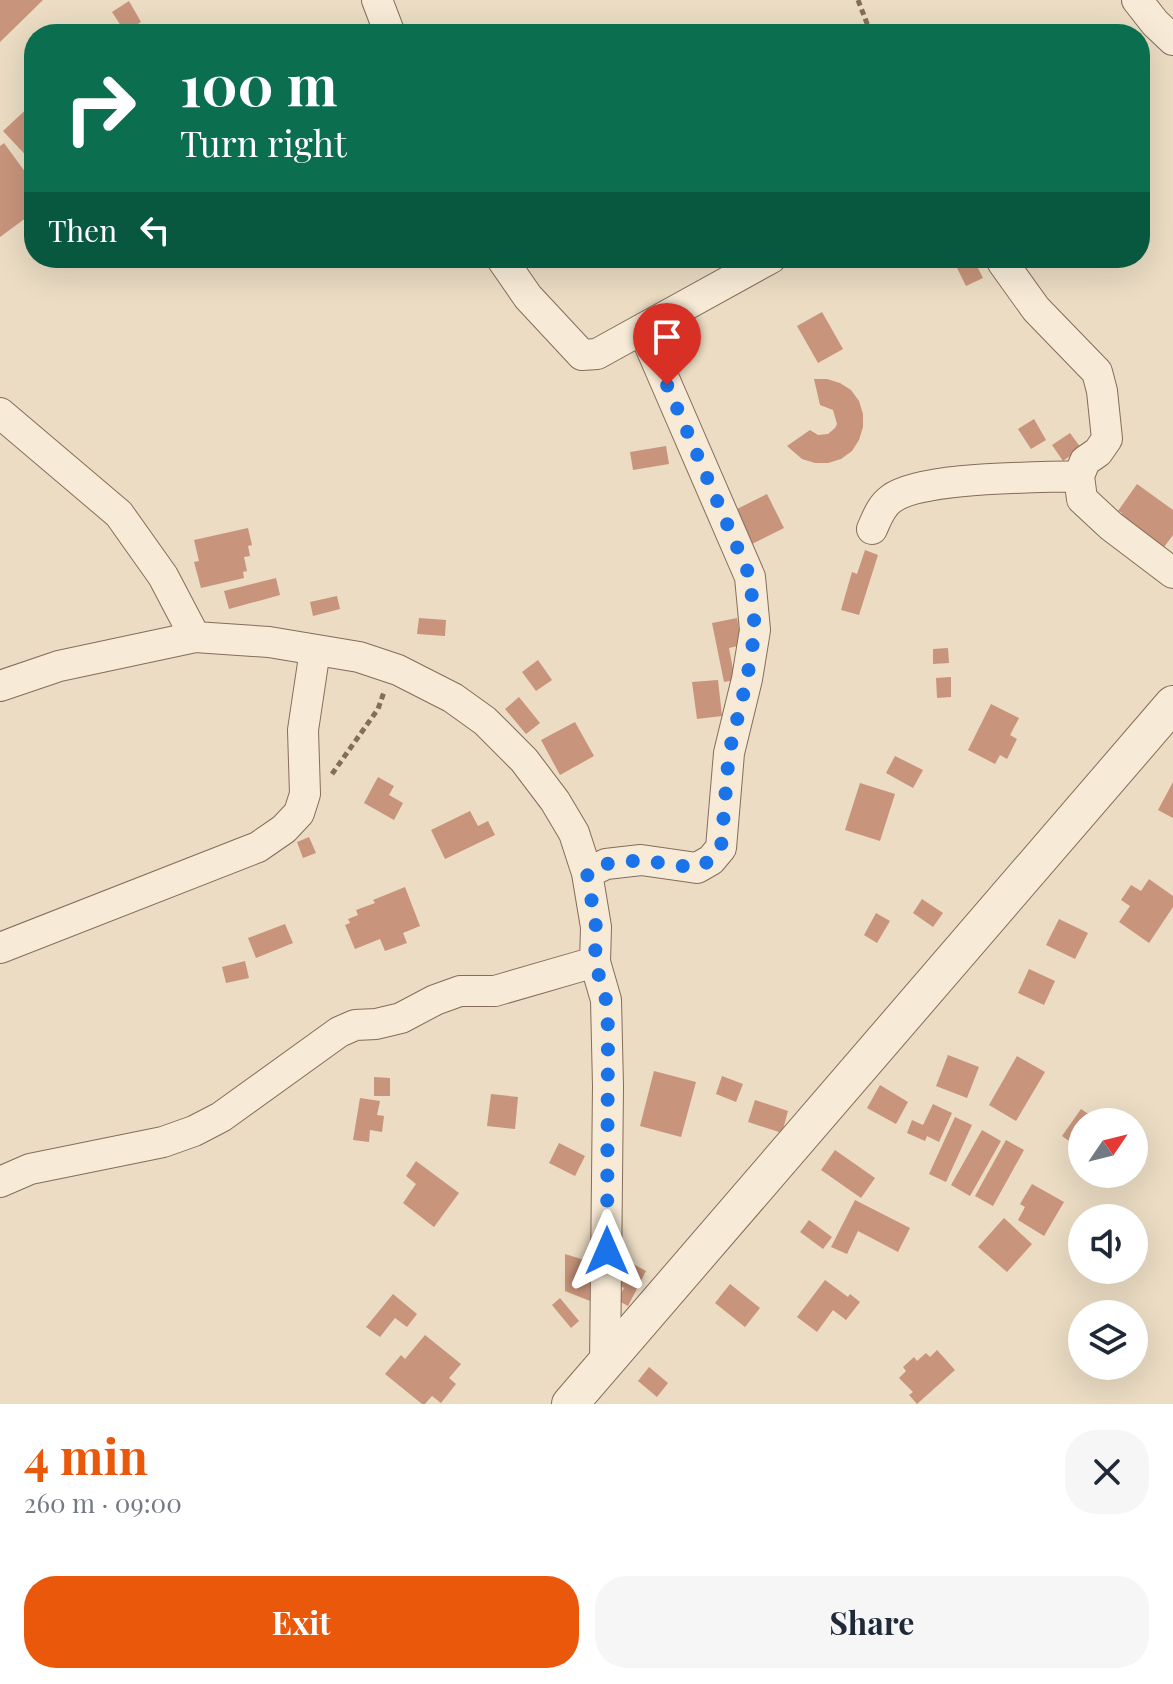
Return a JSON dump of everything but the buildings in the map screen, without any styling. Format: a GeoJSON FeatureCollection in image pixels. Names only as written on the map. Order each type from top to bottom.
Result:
{"type":"FeatureCollection","features":[{"type":"Feature","properties":{"kind":"street"},"geometry":{"type":"LineString","coordinates":[[377,0],[386,24]]}},
{"type":"Feature","properties":{"kind":"street"},"geometry":{"type":"LineString","coordinates":[[508,268],[528,297],[582,355],[597,354],[753,268]]}},
{"type":"Feature","properties":{"kind":"street"},"geometry":{"type":"LineString","coordinates":[[1007,268],[1036,309],[1097,372],[1107,439],[1098,452],[1085,461],[1079,476],[1082,499],[1111,526],[1173,573]]}},
{"type":"Feature","properties":{"kind":"street"},"geometry":{"type":"LineString","coordinates":[[587,873],[606,864],[641,860],[697,868],[711,860],[721,848],[729,753],[755,630],[750,577],[643,330]]}},
{"type":"Feature","properties":{"kind":"street"},"geometry":{"type":"LineString","coordinates":[[0,413],[119,514],[163,576],[195,637]]}},
{"type":"Feature","properties":{"kind":"street"},"geometry":{"type":"LineString","coordinates":[[872,529],[880,511],[891,499],[909,489],[976,481],[1079,476]]}},
{"type":"Feature","properties":{"kind":"street"},"geometry":{"type":"LineString","coordinates":[[0,686],[59,666],[195,637],[269,642],[359,657],[398,670],[453,698],[473,712],[524,760],[555,801],[574,833],[587,873],[596,927],[595,962],[606,1000],[605,1365]]}},
{"type":"Feature","properties":{"kind":"street"},"geometry":{"type":"LineString","coordinates":[[0,948],[258,847],[284,829],[299,813],[305,794],[303,730],[315,650]]}},
{"type":"Feature","properties":{"kind":"street"},"geometry":{"type":"LineString","coordinates":[[570,1404],[1173,704]]}},
{"type":"Feature","properties":{"kind":"street"},"geometry":{"type":"LineString","coordinates":[[0,1182],[30,1169],[163,1142],[194,1131],[221,1117],[339,1032],[355,1025],[401,1018],[460,991],[495,991],[595,962]]}},
{"type":"Feature","properties":{"kind":"path"},"geometry":{"type":"LineString","coordinates":[[858,0],[867,24]]}},
{"type":"Feature","properties":{"kind":"path"},"geometry":{"type":"LineString","coordinates":[[305,794],[327,780],[340,763],[378,709],[383,693],[398,670]]}},
{"type":"Feature","properties":{"kind":"route"},"geometry":{"type":"LineString","coordinates":[[607,1251],[608,1028],[606,1000],[595,962],[596,927],[587,873],[606,864],[641,860],[697,868],[711,860],[721,848],[729,753],[755,630],[750,577],[667,385]]}}]}
